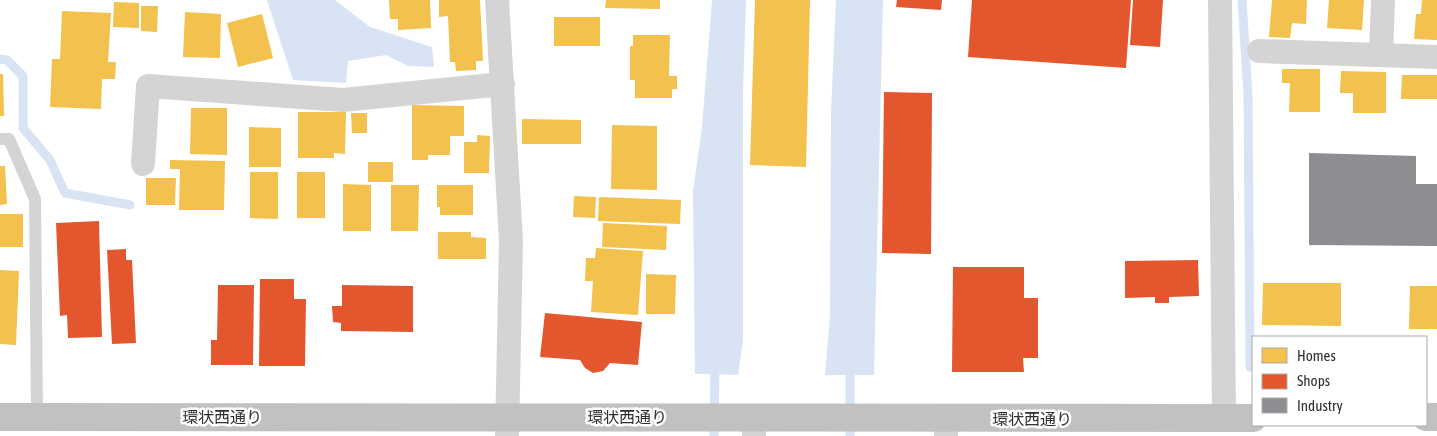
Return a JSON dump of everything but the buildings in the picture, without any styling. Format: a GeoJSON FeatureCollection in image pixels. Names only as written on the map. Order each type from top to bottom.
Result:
{"type":"FeatureCollection","features":[{"type":"Feature","properties":{"kind":"highway","name":"環状西通り"},"geometry":{"type":"LineString","coordinates":[[0,416],[506,426],[695,418],[748,424],[825,418],[874,419],[946,428],[1252,418]]}},
{"type":"Feature","properties":{"kind":"street"},"geometry":{"type":"LineString","coordinates":[[498,0],[511,241],[506,426]]}},
{"type":"Feature","properties":{"kind":"street"},"geometry":{"type":"LineString","coordinates":[[1220,0],[1224,419]]}},
{"type":"Feature","properties":{"kind":"street"},"geometry":{"type":"LineString","coordinates":[[1381,54],[1382,0]]}},
{"type":"Feature","properties":{"kind":"street"},"geometry":{"type":"LineString","coordinates":[[1259,51],[1437,56]]}},
{"type":"Feature","properties":{"kind":"street"},"geometry":{"type":"LineString","coordinates":[[143,164],[148,86],[343,100],[503,84]]}},
{"type":"Feature","properties":{"kind":"lane"},"geometry":{"type":"LineString","coordinates":[[0,138],[10,139],[35,199],[37,416]]}},
{"type":"Feature","properties":{"kind":"water"},"geometry":{"type":"Polygon","coordinates":[[[267,0],[335,0],[370,27],[432,47],[434,67],[408,66],[386,55],[348,61],[346,83],[293,80],[267,0]]]}},
{"type":"Feature","properties":{"kind":"water"},"geometry":{"type":"Polygon","coordinates":[[[712,0],[746,0],[743,92],[743,340],[738,375],[695,374],[693,191],[702,127],[712,0]]]}},
{"type":"Feature","properties":{"kind":"water"},"geometry":{"type":"Polygon","coordinates":[[[836,0],[883,0],[874,375],[825,375],[830,316],[831,112],[836,0]]]}},
{"type":"Feature","properties":{"kind":"pier"},"geometry":{"type":"Polygon","coordinates":[[[695,374],[738,375],[738,377],[695,377],[695,374]]]}},
{"type":"Feature","properties":{"kind":"pier"},"geometry":{"type":"Polygon","coordinates":[[[825,375],[874,375],[874,377],[825,378],[825,375]]]}},
{"type":"Feature","properties":{"kind":"waterway"},"geometry":{"type":"LineString","coordinates":[[1242,0],[1248,94],[1250,367]]}},
{"type":"Feature","properties":{"kind":"waterway"},"geometry":{"type":"LineString","coordinates":[[0,59],[7,60],[23,76],[23,128],[50,160],[65,193],[130,205]]}},
{"type":"Feature","properties":{"kind":"waterway"},"geometry":{"type":"LineString","coordinates":[[714,436],[715,364]]}},
{"type":"Feature","properties":{"kind":"waterway"},"geometry":{"type":"LineString","coordinates":[[850,364],[850,436]]}}]}
